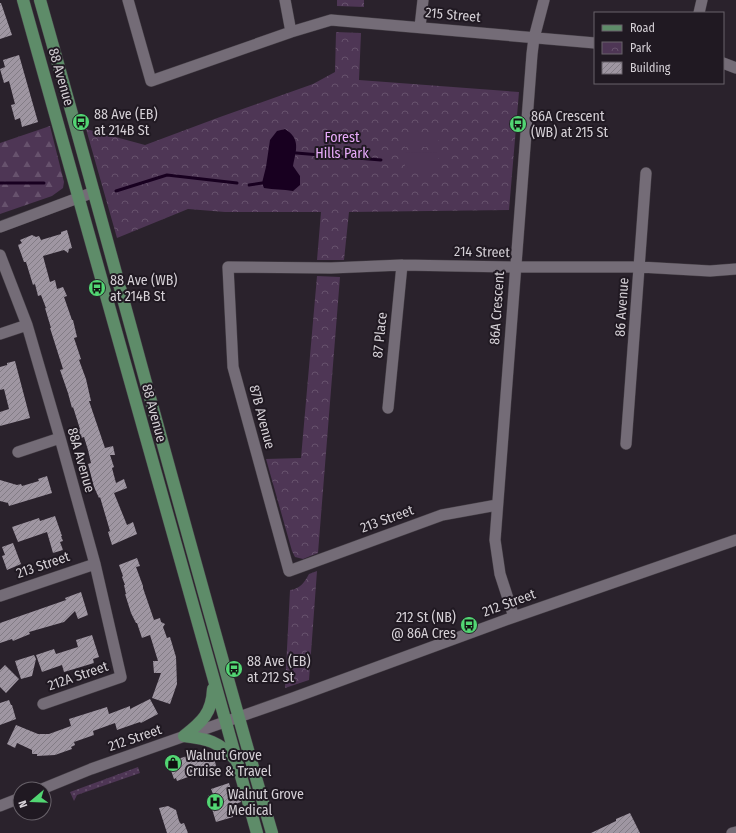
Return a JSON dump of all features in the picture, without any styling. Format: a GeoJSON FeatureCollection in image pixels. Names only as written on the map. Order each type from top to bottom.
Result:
{"type":"FeatureCollection","features":[{"type":"Feature","properties":{"kind":"main road","name":"88 Avenue"},"geometry":{"type":"LineString","coordinates":[[23,0],[257,833]]}},
{"type":"Feature","properties":{"kind":"main road","name":"88 Avenue"},"geometry":{"type":"LineString","coordinates":[[40,0],[238,718],[272,833]]}},
{"type":"Feature","properties":{"kind":"main road"},"geometry":{"type":"LineString","coordinates":[[184,736],[202,722],[209,710],[213,700],[213,680]]}},
{"type":"Feature","properties":{"kind":"main road"},"geometry":{"type":"LineString","coordinates":[[184,736],[204,738],[218,744],[227,750],[236,760]]}},
{"type":"Feature","properties":{"kind":"street","name":"215 Street"},"geometry":{"type":"LineString","coordinates":[[128,0],[151,80],[291,32],[331,20],[594,43]]}},
{"type":"Feature","properties":{"kind":"street"},"geometry":{"type":"LineString","coordinates":[[285,0],[291,32]]}},
{"type":"Feature","properties":{"kind":"street"},"geometry":{"type":"LineString","coordinates":[[420,27],[423,0]]}},
{"type":"Feature","properties":{"kind":"street","name":"86A Crescent"},"geometry":{"type":"LineString","coordinates":[[514,617],[500,574],[495,540],[515,267],[534,38],[544,0]]}},
{"type":"Feature","properties":{"kind":"street"},"geometry":{"type":"LineString","coordinates":[[699,12],[702,0]]}},
{"type":"Feature","properties":{"kind":"street"},"geometry":{"type":"LineString","coordinates":[[724,63],[736,68]]}},
{"type":"Feature","properties":{"kind":"street","name":"86 Avenue"},"geometry":{"type":"LineString","coordinates":[[626,444],[646,173]]}},
{"type":"Feature","properties":{"kind":"street"},"geometry":{"type":"LineString","coordinates":[[0,227],[94,192]]}},
{"type":"Feature","properties":{"kind":"street","name":"88A Avenue"},"geometry":{"type":"LineString","coordinates":[[0,255],[27,325],[60,438],[95,564],[122,677]]}},
{"type":"Feature","properties":{"kind":"street","name":"214 Street"},"geometry":{"type":"LineString","coordinates":[[228,267],[331,268],[402,265],[640,267],[705,271],[736,269]]}},
{"type":"Feature","properties":{"kind":"street","name":"87 Place"},"geometry":{"type":"LineString","coordinates":[[388,408],[402,265]]}},
{"type":"Feature","properties":{"kind":"street","name":"87B Avenue"},"geometry":{"type":"LineString","coordinates":[[228,267],[233,367],[289,571]]}},
{"type":"Feature","properties":{"kind":"street"},"geometry":{"type":"LineString","coordinates":[[0,334],[27,325]]}},
{"type":"Feature","properties":{"kind":"street"},"geometry":{"type":"LineString","coordinates":[[18,452],[60,438]]}},
{"type":"Feature","properties":{"kind":"street","name":"213 Street"},"geometry":{"type":"LineString","coordinates":[[289,571],[442,515],[497,504]]}},
{"type":"Feature","properties":{"kind":"street","name":"212 Street"},"geometry":{"type":"LineString","coordinates":[[52,785],[91,769],[238,718],[514,617],[736,540]]}},
{"type":"Feature","properties":{"kind":"street","name":"213 Street"},"geometry":{"type":"LineString","coordinates":[[0,596],[95,564]]}},
{"type":"Feature","properties":{"kind":"street","name":"212A Street"},"geometry":{"type":"LineString","coordinates":[[43,704],[122,677]]}},
{"type":"Feature","properties":{"kind":"street"},"geometry":{"type":"LineString","coordinates":[[0,806],[12,801]]}},
{"type":"Feature","properties":{"kind":"street"},"geometry":{"type":"LineString","coordinates":[[732,833],[736,832]]}},
{"type":"Feature","properties":{"kind":"green space"},"geometry":{"type":"Polygon","coordinates":[[[337,0],[364,0],[364,7],[337,6],[337,0]]]}},
{"type":"Feature","properties":{"kind":"green space","name":"Forest Hills Park"},"geometry":{"type":"Polygon","coordinates":[[[336,32],[361,33],[359,80],[519,92],[509,210],[349,212],[344,260],[317,260],[321,212],[225,212],[188,209],[117,238],[86,129],[145,145],[313,84],[335,72],[336,32]]]}},
{"type":"Feature","properties":{"kind":"green space"},"geometry":{"type":"Polygon","coordinates":[[[50,126],[64,182],[63,188],[52,196],[0,214],[0,143],[50,126]]]}},
{"type":"Feature","properties":{"kind":"green space"},"geometry":{"type":"Polygon","coordinates":[[[405,132],[438,132],[438,147],[405,147],[405,132]]]}},
{"type":"Feature","properties":{"kind":"green space"},"geometry":{"type":"Polygon","coordinates":[[[405,152],[438,153],[438,168],[405,168],[405,152]]]}},
{"type":"Feature","properties":{"kind":"green space"},"geometry":{"type":"Polygon","coordinates":[[[317,276],[340,277],[318,553],[303,559],[295,557],[292,551],[266,459],[301,458],[317,276]]]}},
{"type":"Feature","properties":{"kind":"green space"},"geometry":{"type":"Polygon","coordinates":[[[317,571],[309,680],[285,688],[290,590],[299,587],[309,574],[317,571]]]}},
{"type":"Feature","properties":{"kind":"green space"},"geometry":{"type":"Polygon","coordinates":[[[138,767],[140,773],[77,795],[74,801],[70,792],[138,767]]]}},
{"type":"Feature","properties":{"kind":"shaded area"},"geometry":{"type":"Polygon","coordinates":[[[285,129],[290,133],[295,141],[296,150],[293,166],[300,176],[300,185],[293,191],[264,188],[262,183],[270,140],[277,131],[285,129]]]}},
{"type":"Feature","properties":{"kind":"building"},"geometry":{"type":"Polygon","coordinates":[[[0,3],[12,35],[0,39],[0,3]]]}},
{"type":"Feature","properties":{"kind":"building"},"geometry":{"type":"Polygon","coordinates":[[[19,55],[38,122],[22,127],[20,118],[15,120],[11,105],[15,104],[9,81],[4,83],[0,69],[5,67],[3,60],[19,55]]]}},
{"type":"Feature","properties":{"kind":"building"},"geometry":{"type":"Polygon","coordinates":[[[67,230],[72,248],[69,249],[68,253],[64,250],[43,256],[50,282],[55,280],[57,289],[63,287],[67,296],[64,297],[73,320],[77,337],[74,338],[81,359],[79,360],[86,379],[91,401],[89,401],[105,448],[113,446],[115,455],[110,455],[114,467],[112,468],[116,483],[124,479],[127,488],[114,493],[127,525],[133,522],[137,534],[112,545],[108,532],[110,531],[100,497],[99,498],[94,487],[88,464],[91,463],[88,450],[84,437],[81,438],[78,429],[80,429],[60,370],[63,369],[50,328],[46,308],[41,295],[38,296],[35,284],[33,285],[26,262],[24,262],[18,245],[22,243],[20,240],[32,235],[36,237],[39,236],[41,240],[61,234],[61,232],[67,230]]]}},
{"type":"Feature","properties":{"kind":"building"},"geometry":{"type":"Polygon","coordinates":[[[15,361],[30,418],[0,426],[0,412],[9,409],[4,389],[0,390],[0,367],[15,361]]]}},
{"type":"Feature","properties":{"kind":"building"},"geometry":{"type":"Polygon","coordinates":[[[47,476],[52,493],[9,506],[8,503],[0,501],[0,480],[17,485],[21,484],[22,486],[39,481],[38,479],[47,476]]]}},
{"type":"Feature","properties":{"kind":"building"},"geometry":{"type":"Polygon","coordinates":[[[55,516],[62,536],[63,541],[60,542],[63,550],[53,553],[47,532],[18,542],[12,527],[39,518],[40,521],[55,516]]]}},
{"type":"Feature","properties":{"kind":"building"},"geometry":{"type":"Polygon","coordinates":[[[13,543],[21,564],[7,570],[2,556],[5,555],[2,547],[13,543]]]}},
{"type":"Feature","properties":{"kind":"building"},"geometry":{"type":"Polygon","coordinates":[[[137,558],[140,566],[136,567],[154,620],[160,618],[161,622],[165,624],[163,627],[167,638],[170,637],[176,657],[177,684],[170,704],[152,698],[161,673],[154,673],[153,661],[158,661],[150,635],[142,638],[137,623],[131,613],[125,594],[125,585],[119,565],[137,558]]]}},
{"type":"Feature","properties":{"kind":"building"},"geometry":{"type":"Polygon","coordinates":[[[81,592],[88,615],[78,619],[75,611],[64,622],[29,632],[30,634],[13,641],[12,639],[0,643],[0,623],[66,600],[65,598],[81,592]]]}},
{"type":"Feature","properties":{"kind":"building"},"geometry":{"type":"Polygon","coordinates":[[[92,635],[99,657],[93,659],[94,663],[64,672],[62,665],[42,672],[36,655],[54,649],[56,654],[78,647],[76,640],[92,635]]]}},
{"type":"Feature","properties":{"kind":"building"},"geometry":{"type":"Polygon","coordinates":[[[34,655],[36,659],[32,676],[21,679],[15,661],[34,655]]]}},
{"type":"Feature","properties":{"kind":"building"},"geometry":{"type":"Polygon","coordinates":[[[5,665],[19,679],[6,693],[0,687],[0,670],[5,665]]]}},
{"type":"Feature","properties":{"kind":"building"},"geometry":{"type":"Polygon","coordinates":[[[150,699],[158,714],[141,723],[140,722],[117,730],[115,723],[93,731],[94,735],[74,742],[75,745],[71,747],[72,749],[55,755],[37,756],[37,754],[32,754],[32,750],[17,743],[15,748],[7,744],[16,725],[38,734],[49,734],[71,726],[69,719],[107,707],[109,714],[130,706],[130,709],[150,699]]]}},
{"type":"Feature","properties":{"kind":"building"},"geometry":{"type":"Polygon","coordinates":[[[9,700],[16,719],[0,725],[0,703],[9,700]]]}},
{"type":"Feature","properties":{"kind":"building"},"geometry":{"type":"Polygon","coordinates":[[[200,752],[201,756],[208,754],[210,758],[214,757],[216,766],[187,774],[188,777],[177,781],[176,778],[174,779],[168,762],[200,752]]]}},
{"type":"Feature","properties":{"kind":"building"},"geometry":{"type":"Polygon","coordinates":[[[229,783],[233,796],[238,795],[241,802],[238,803],[232,814],[233,817],[216,822],[208,796],[213,794],[211,789],[229,783]]]}},
{"type":"Feature","properties":{"kind":"building"},"geometry":{"type":"Polygon","coordinates":[[[168,806],[176,810],[179,821],[181,824],[184,823],[188,833],[167,833],[159,808],[168,806]]]}},
{"type":"Feature","properties":{"kind":"building"},"geometry":{"type":"Polygon","coordinates":[[[630,813],[640,833],[591,833],[616,821],[616,819],[630,813]]]}},
{"type":"Feature","properties":{"kind":"waterway"},"geometry":{"type":"LineString","coordinates":[[296,153],[381,160]]}},
{"type":"Feature","properties":{"kind":"waterway"},"geometry":{"type":"LineString","coordinates":[[116,191],[167,175],[237,183]]}},
{"type":"Feature","properties":{"kind":"waterway"},"geometry":{"type":"LineString","coordinates":[[0,183],[44,183]]}},
{"type":"Feature","properties":{"kind":"waterway"},"geometry":{"type":"LineString","coordinates":[[249,185],[262,183]]}},
{"type":"Feature","properties":{"kind":"place","name":"88 Ave (EB) at 214B St"},"geometry":{"type":"Point","coordinates":[81,122]}},
{"type":"Feature","properties":{"kind":"place","name":"86A Crescent (WB) at 215 St"},"geometry":{"type":"Point","coordinates":[518,124]}},
{"type":"Feature","properties":{"kind":"place","name":"88 Ave (WB) at 214B St"},"geometry":{"type":"Point","coordinates":[97,288]}},
{"type":"Feature","properties":{"kind":"place","name":"212 St (NB) @ 86A Cres"},"geometry":{"type":"Point","coordinates":[469,625]}},
{"type":"Feature","properties":{"kind":"place","name":"88 Ave (EB) at 212 St"},"geometry":{"type":"Point","coordinates":[234,669]}},
{"type":"Feature","properties":{"kind":"place","name":"Walnut Grove Cruise & Travel"},"geometry":{"type":"Point","coordinates":[173,763]}},
{"type":"Feature","properties":{"kind":"place","name":"Walnut Grove Medical"},"geometry":{"type":"Point","coordinates":[215,802]}}]}
